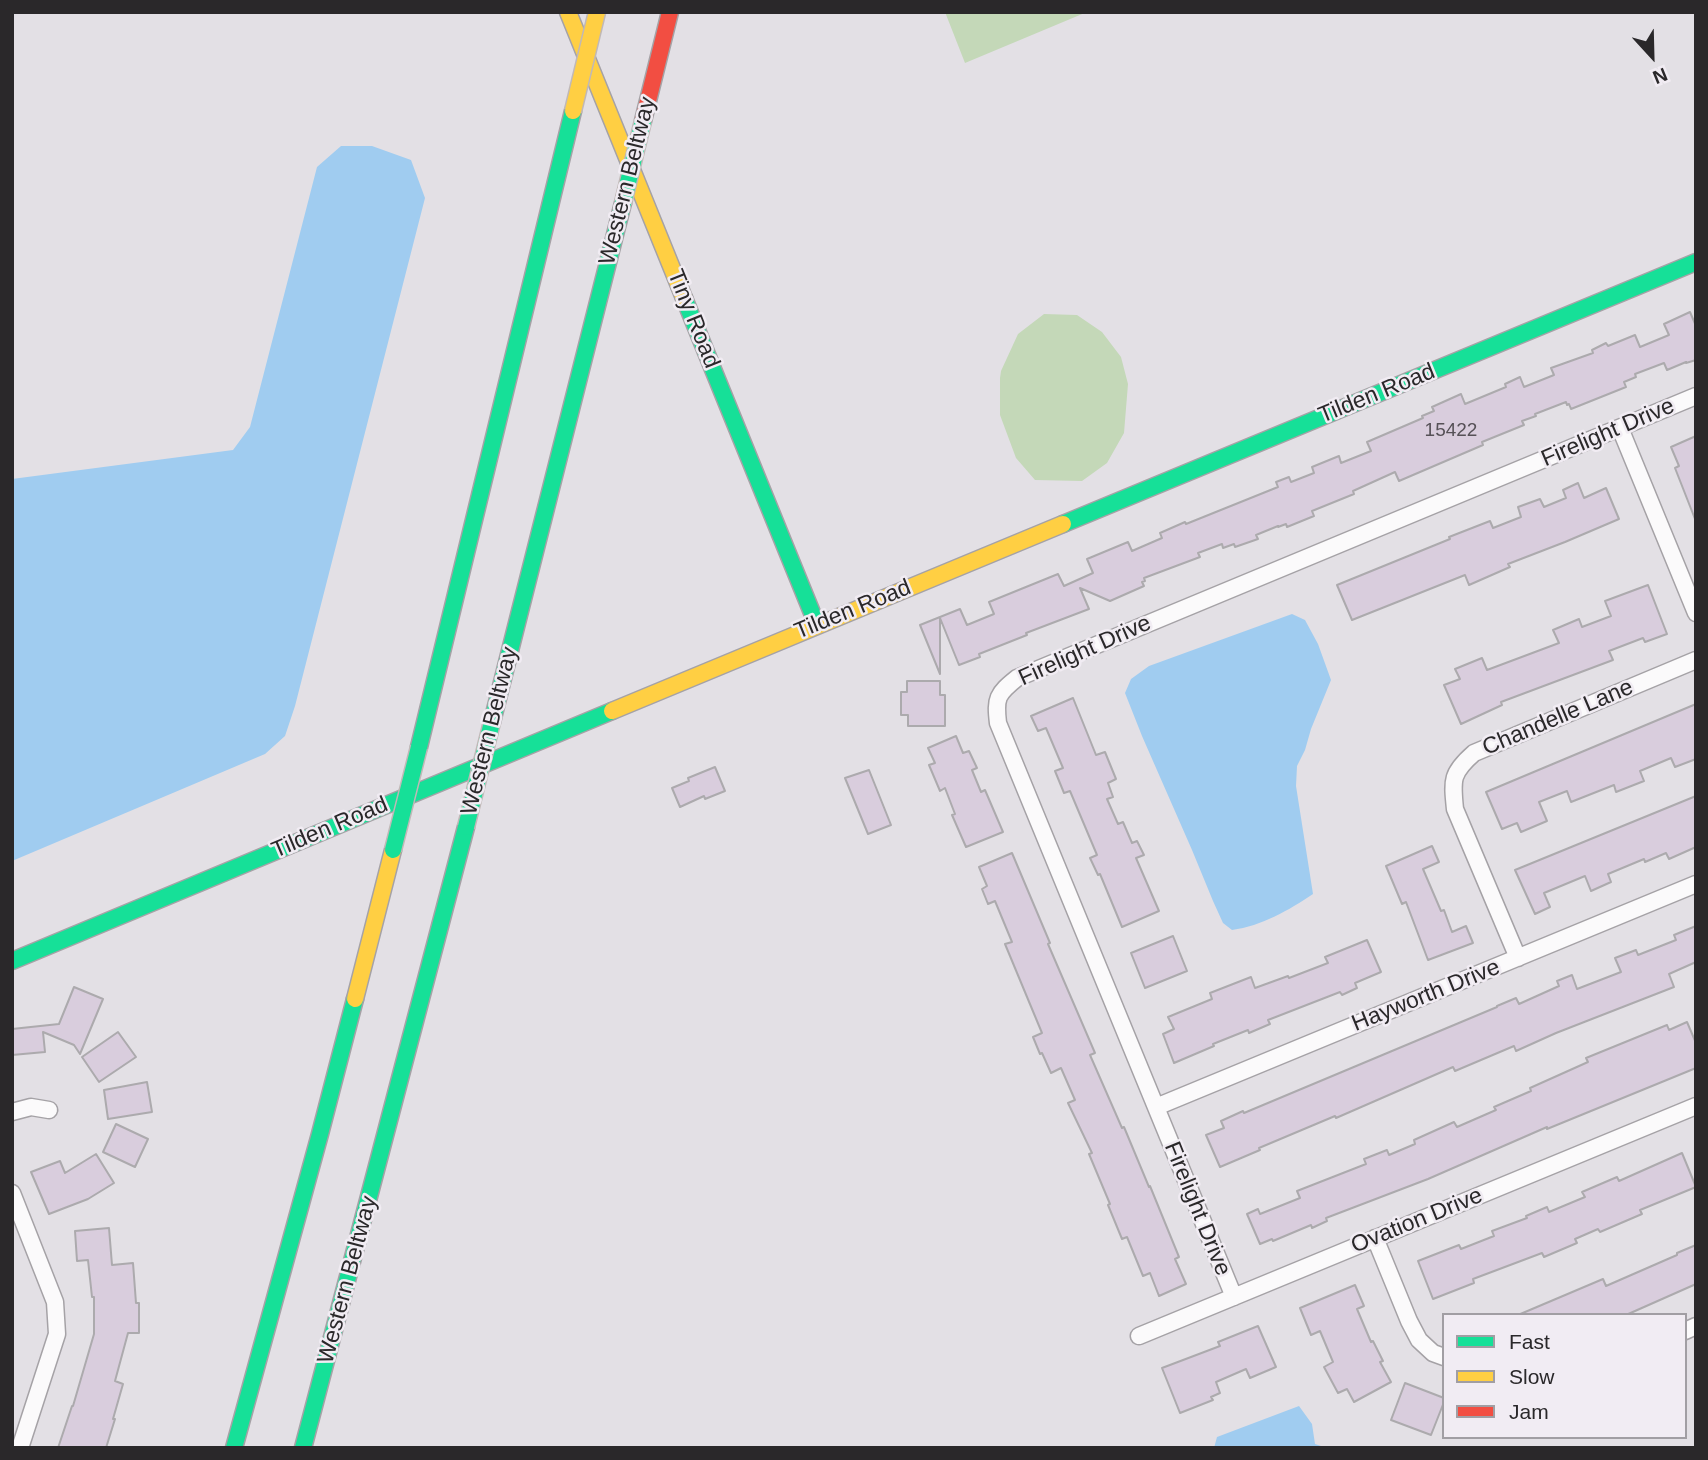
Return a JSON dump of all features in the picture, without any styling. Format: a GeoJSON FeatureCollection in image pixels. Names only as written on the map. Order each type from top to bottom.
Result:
{"type":"FeatureCollection","features":[{"type":"Feature","properties":{"kind":"main road","name":"Tiny Road"},"geometry":{"type":"LineString","coordinates":[[568,12],[817,625]]}},
{"type":"Feature","properties":{"kind":"main road"},"geometry":{"type":"LineString","coordinates":[[234,1448],[320,1133],[393,850],[597,12]]}},
{"type":"Feature","properties":{"kind":"main road","name":"Western Beltway"},"geometry":{"type":"LineString","coordinates":[[303,1448],[466,827],[670,12]]}},
{"type":"Feature","properties":{"kind":"main road","name":"Tilden Road"},"geometry":{"type":"LineString","coordinates":[[12,961],[1696,262]]}},
{"type":"Feature","properties":{"kind":"street","name":"Firelight Drive"},"geometry":{"type":"LineString","coordinates":[[1234,1297],[998,723],[996,705],[1003,689],[1017,678],[1696,396]]}},
{"type":"Feature","properties":{"kind":"street"},"geometry":{"type":"LineString","coordinates":[[1620,428],[1696,613]]}},
{"type":"Feature","properties":{"kind":"street","name":"Chandelle Lane"},"geometry":{"type":"LineString","coordinates":[[1518,958],[1455,809],[1452,785],[1459,766],[1474,753],[1696,660]]}},
{"type":"Feature","properties":{"kind":"street","name":"Hayworth Drive"},"geometry":{"type":"LineString","coordinates":[[1156,1107],[1696,884]]}},
{"type":"Feature","properties":{"kind":"street","name":"Ovation Drive"},"geometry":{"type":"LineString","coordinates":[[1139,1336],[1696,1106]]}},
{"type":"Feature","properties":{"kind":"street"},"geometry":{"type":"LineString","coordinates":[[12,1112],[31,1107],[49,1110]]}},
{"type":"Feature","properties":{"kind":"street"},"geometry":{"type":"LineString","coordinates":[[12,1193],[55,1302],[57,1334],[20,1448]]}},
{"type":"Feature","properties":{"kind":"street"},"geometry":{"type":"LineString","coordinates":[[1375,1238],[1419,1340],[1433,1353],[1442,1356]]}},
{"type":"Feature","properties":{"kind":"green space"},"geometry":{"type":"Polygon","coordinates":[[[945,12],[1087,12],[965,63],[945,12]]]}},
{"type":"Feature","properties":{"kind":"green space"},"geometry":{"type":"Polygon","coordinates":[[[1044,314],[1077,315],[1102,332],[1121,357],[1128,384],[1124,433],[1107,463],[1082,481],[1035,480],[1016,458],[1000,415],[1001,371],[1018,334],[1044,314]]]}},
{"type":"Feature","properties":{"kind":"water"},"geometry":{"type":"Polygon","coordinates":[[[341,146],[372,146],[411,160],[425,198],[295,706],[285,736],[265,754],[12,861],[12,479],[233,450],[250,427],[317,167],[341,146]]]}},
{"type":"Feature","properties":{"kind":"water"},"geometry":{"type":"Polygon","coordinates":[[[1292,614],[1305,620],[1318,644],[1331,680],[1297,766],[1296,786],[1313,894],[1264,921],[1232,930],[1223,923],[1213,901],[1125,693],[1131,679],[1149,666],[1292,614]]]}},
{"type":"Feature","properties":{"kind":"water"},"geometry":{"type":"Polygon","coordinates":[[[1299,1406],[1312,1424],[1315,1444],[1327,1448],[1214,1448],[1217,1437],[1299,1406]]]}},
{"type":"Feature","properties":{"kind":"building"},"geometry":{"type":"Polygon","coordinates":[[[1690,312],[1696,326],[1696,360],[1667,370],[1664,363],[1635,374],[1636,377],[1624,382],[1626,387],[1571,409],[1566,402],[1535,414],[1536,416],[1522,421],[1524,425],[1399,481],[1395,472],[1353,491],[1354,494],[1312,511],[1314,516],[1287,527],[1286,524],[1278,526],[1256,535],[1258,539],[1235,547],[1234,544],[1223,548],[1222,544],[1198,553],[1200,557],[1144,578],[1144,586],[1110,601],[1080,588],[1089,609],[1026,633],[1027,635],[979,654],[980,657],[959,665],[940,618],[940,674],[920,625],[960,609],[967,625],[994,614],[989,602],[1058,574],[1064,586],[1093,573],[1087,559],[1128,542],[1132,551],[1162,538],[1160,533],[1185,522],[1186,524],[1278,487],[1276,482],[1289,477],[1291,482],[1314,473],[1312,467],[1339,456],[1341,463],[1371,451],[1367,442],[1423,418],[1422,416],[1434,411],[1432,407],[1461,394],[1465,404],[1506,387],[1505,384],[1520,377],[1524,387],[1554,375],[1551,368],[1593,353],[1592,350],[1606,343],[1608,346],[1635,335],[1640,347],[1669,335],[1664,324],[1690,312]]]}},
{"type":"Feature","properties":{"kind":"building"},"geometry":{"type":"Polygon","coordinates":[[[1696,436],[1695,519],[1675,468],[1679,466],[1671,447],[1696,436]]]}},
{"type":"Feature","properties":{"kind":"building"},"geometry":{"type":"Polygon","coordinates":[[[1578,483],[1584,498],[1606,488],[1619,519],[1508,564],[1510,567],[1469,585],[1465,575],[1352,620],[1337,585],[1490,521],[1493,528],[1521,517],[1518,507],[1540,499],[1544,507],[1566,498],[1563,490],[1578,483]]]}},
{"type":"Feature","properties":{"kind":"building"},"geometry":{"type":"Polygon","coordinates":[[[1648,585],[1667,634],[1645,642],[1643,638],[1609,651],[1613,660],[1501,702],[1502,705],[1461,724],[1444,685],[1460,679],[1455,669],[1482,658],[1487,670],[1559,643],[1553,630],[1579,619],[1582,627],[1611,616],[1605,601],[1648,585]]]}},
{"type":"Feature","properties":{"kind":"building"},"geometry":{"type":"Polygon","coordinates":[[[907,681],[940,681],[940,695],[945,695],[945,726],[908,726],[908,715],[901,715],[901,692],[907,692],[907,681]]]}},
{"type":"Feature","properties":{"kind":"building"},"geometry":{"type":"Polygon","coordinates":[[[1073,698],[1096,755],[1105,752],[1116,779],[1108,783],[1113,797],[1107,799],[1118,824],[1123,822],[1132,843],[1137,841],[1144,855],[1136,858],[1159,911],[1122,927],[1100,874],[1098,875],[1090,858],[1097,855],[1070,791],[1064,793],[1055,771],[1063,768],[1046,728],[1038,731],[1031,716],[1073,698]]]}},
{"type":"Feature","properties":{"kind":"building"},"geometry":{"type":"Polygon","coordinates":[[[1696,704],[1696,759],[1675,767],[1671,758],[1640,771],[1644,781],[1616,792],[1614,785],[1571,802],[1567,791],[1539,802],[1547,821],[1521,832],[1517,823],[1502,829],[1486,792],[1696,704]]]}},
{"type":"Feature","properties":{"kind":"building"},"geometry":{"type":"Polygon","coordinates":[[[956,736],[963,753],[969,751],[977,768],[972,770],[981,792],[985,790],[1003,832],[966,847],[952,815],[955,814],[945,788],[940,791],[929,765],[935,763],[928,748],[956,736]]]}},
{"type":"Feature","properties":{"kind":"building"},"geometry":{"type":"Polygon","coordinates":[[[715,767],[725,791],[705,799],[704,796],[680,807],[672,788],[715,767]]]}},
{"type":"Feature","properties":{"kind":"building"},"geometry":{"type":"Polygon","coordinates":[[[869,770],[891,825],[868,834],[845,778],[869,770]]]}},
{"type":"Feature","properties":{"kind":"building"},"geometry":{"type":"Polygon","coordinates":[[[1696,796],[1696,847],[1669,859],[1666,853],[1645,862],[1644,859],[1608,874],[1611,882],[1591,891],[1585,876],[1544,893],[1550,907],[1535,914],[1515,870],[1696,796]]]}},
{"type":"Feature","properties":{"kind":"building"},"geometry":{"type":"Polygon","coordinates":[[[1432,846],[1439,862],[1423,869],[1452,932],[1466,926],[1473,943],[1428,960],[1406,902],[1402,904],[1386,866],[1432,846]]]}},
{"type":"Feature","properties":{"kind":"building"},"geometry":{"type":"Polygon","coordinates":[[[1012,853],[1095,1053],[1090,1055],[1179,1257],[1175,1259],[1186,1284],[1159,1296],[1150,1273],[1143,1276],[1127,1237],[1122,1239],[1089,1154],[1092,1153],[1068,1103],[1075,1100],[1061,1068],[1051,1073],[1042,1053],[1040,1054],[1033,1037],[1042,1033],[1005,944],[1012,942],[995,901],[988,904],[982,889],[987,886],[979,867],[1012,853]]]}},
{"type":"Feature","properties":{"kind":"building"},"geometry":{"type":"Polygon","coordinates":[[[1696,926],[1696,962],[1669,974],[1674,987],[1516,1051],[1514,1046],[1455,1071],[1453,1067],[1220,1167],[1206,1135],[1224,1128],[1221,1121],[1516,998],[1519,1004],[1559,986],[1557,981],[1572,975],[1577,989],[1621,972],[1615,958],[1636,950],[1638,955],[1676,940],[1674,935],[1696,926]]]}},
{"type":"Feature","properties":{"kind":"building"},"geometry":{"type":"Polygon","coordinates":[[[1173,936],[1187,971],[1145,988],[1131,953],[1173,936]]]}},
{"type":"Feature","properties":{"kind":"building"},"geometry":{"type":"Polygon","coordinates":[[[1367,940],[1381,972],[1355,983],[1357,988],[1268,1020],[1270,1024],[1213,1044],[1214,1046],[1174,1063],[1163,1034],[1174,1029],[1168,1017],[1212,999],[1210,993],[1251,977],[1255,988],[1328,963],[1325,957],[1367,940]]]}},
{"type":"Feature","properties":{"kind":"building"},"geometry":{"type":"Polygon","coordinates":[[[74,987],[103,999],[80,1054],[74,1045],[43,1032],[45,1052],[12,1055],[12,1029],[59,1024],[74,987]]]}},
{"type":"Feature","properties":{"kind":"building"},"geometry":{"type":"Polygon","coordinates":[[[1687,1022],[1696,1043],[1696,1068],[1547,1127],[1428,1179],[1326,1218],[1327,1221],[1312,1228],[1311,1225],[1260,1244],[1247,1214],[1258,1209],[1260,1214],[1300,1198],[1297,1191],[1366,1164],[1364,1159],[1387,1150],[1389,1155],[1454,1122],[1457,1127],[1496,1110],[1494,1107],[1531,1091],[1530,1088],[1588,1062],[1586,1058],[1667,1025],[1669,1030],[1687,1022]]]}},
{"type":"Feature","properties":{"kind":"building"},"geometry":{"type":"Polygon","coordinates":[[[118,1032],[136,1057],[99,1082],[82,1057],[118,1032]]]}},
{"type":"Feature","properties":{"kind":"building"},"geometry":{"type":"Polygon","coordinates":[[[147,1082],[152,1112],[108,1119],[104,1090],[147,1082]]]}},
{"type":"Feature","properties":{"kind":"building"},"geometry":{"type":"Polygon","coordinates":[[[116,1124],[148,1139],[135,1167],[103,1152],[116,1124]]]}},
{"type":"Feature","properties":{"kind":"building"},"geometry":{"type":"Polygon","coordinates":[[[1682,1153],[1696,1187],[1640,1210],[1642,1214],[1600,1232],[1598,1229],[1575,1239],[1577,1243],[1544,1257],[1542,1253],[1473,1279],[1474,1283],[1433,1299],[1418,1261],[1459,1245],[1461,1249],[1494,1236],[1492,1231],[1547,1207],[1549,1212],[1585,1197],[1582,1192],[1617,1177],[1619,1181],[1682,1153]]]}},
{"type":"Feature","properties":{"kind":"building"},"geometry":{"type":"Polygon","coordinates":[[[96,1154],[114,1183],[88,1199],[49,1214],[31,1172],[60,1161],[65,1173],[96,1154]]]}},
{"type":"Feature","properties":{"kind":"building"},"geometry":{"type":"Polygon","coordinates":[[[109,1228],[112,1265],[133,1263],[136,1303],[139,1303],[139,1333],[128,1333],[115,1381],[123,1384],[106,1448],[58,1448],[94,1334],[94,1297],[88,1260],[77,1261],[75,1231],[109,1228]]]}},
{"type":"Feature","properties":{"kind":"building"},"geometry":{"type":"Polygon","coordinates":[[[1696,1245],[1696,1284],[1631,1313],[1523,1313],[1603,1279],[1606,1286],[1696,1245]]]}},
{"type":"Feature","properties":{"kind":"building"},"geometry":{"type":"Polygon","coordinates":[[[1355,1285],[1364,1306],[1357,1309],[1391,1382],[1354,1402],[1347,1389],[1338,1393],[1324,1367],[1333,1362],[1320,1331],[1311,1335],[1300,1308],[1355,1285]]]}},
{"type":"Feature","properties":{"kind":"building"},"geometry":{"type":"Polygon","coordinates":[[[1258,1326],[1276,1367],[1250,1378],[1246,1369],[1216,1382],[1220,1393],[1211,1397],[1213,1400],[1180,1413],[1162,1368],[1220,1346],[1218,1342],[1258,1326]]]}},
{"type":"Feature","properties":{"kind":"building"},"geometry":{"type":"Polygon","coordinates":[[[1405,1383],[1442,1397],[1442,1407],[1431,1435],[1391,1420],[1405,1383]]]}},
{"type":"Feature","properties":{"kind":"traffic: fast"},"geometry":{"type":"LineString","coordinates":[[419,747],[573,111]]}},
{"type":"Feature","properties":{"kind":"traffic: fast"},"geometry":{"type":"LineString","coordinates":[[623,203],[643,121]]}},
{"type":"Feature","properties":{"kind":"traffic: fast"},"geometry":{"type":"LineString","coordinates":[[492,722],[623,203]]}},
{"type":"Feature","properties":{"kind":"traffic: fast"},"geometry":{"type":"LineString","coordinates":[[1063,524],[1696,262]]}},
{"type":"Feature","properties":{"kind":"traffic: fast"},"geometry":{"type":"LineString","coordinates":[[684,298],[817,625]]}},
{"type":"Feature","properties":{"kind":"traffic: fast"},"geometry":{"type":"LineString","coordinates":[[12,961],[612,711]]}},
{"type":"Feature","properties":{"kind":"traffic: fast"},"geometry":{"type":"LineString","coordinates":[[466,827],[492,722]]}},
{"type":"Feature","properties":{"kind":"traffic: fast"},"geometry":{"type":"LineString","coordinates":[[393,850],[419,747]]}},
{"type":"Feature","properties":{"kind":"traffic: fast"},"geometry":{"type":"LineString","coordinates":[[303,1448],[466,827]]}},
{"type":"Feature","properties":{"kind":"traffic: fast"},"geometry":{"type":"LineString","coordinates":[[234,1448],[355,999]]}},
{"type":"Feature","properties":{"kind":"traffic: slow"},"geometry":{"type":"LineString","coordinates":[[568,12],[684,298]]}},
{"type":"Feature","properties":{"kind":"traffic: slow"},"geometry":{"type":"LineString","coordinates":[[573,111],[597,12]]}},
{"type":"Feature","properties":{"kind":"traffic: slow"},"geometry":{"type":"LineString","coordinates":[[612,711],[1063,524]]}},
{"type":"Feature","properties":{"kind":"traffic: slow"},"geometry":{"type":"LineString","coordinates":[[355,999],[393,850]]}},
{"type":"Feature","properties":{"kind":"traffic: jam"},"geometry":{"type":"LineString","coordinates":[[643,121],[670,12]]}}]}
